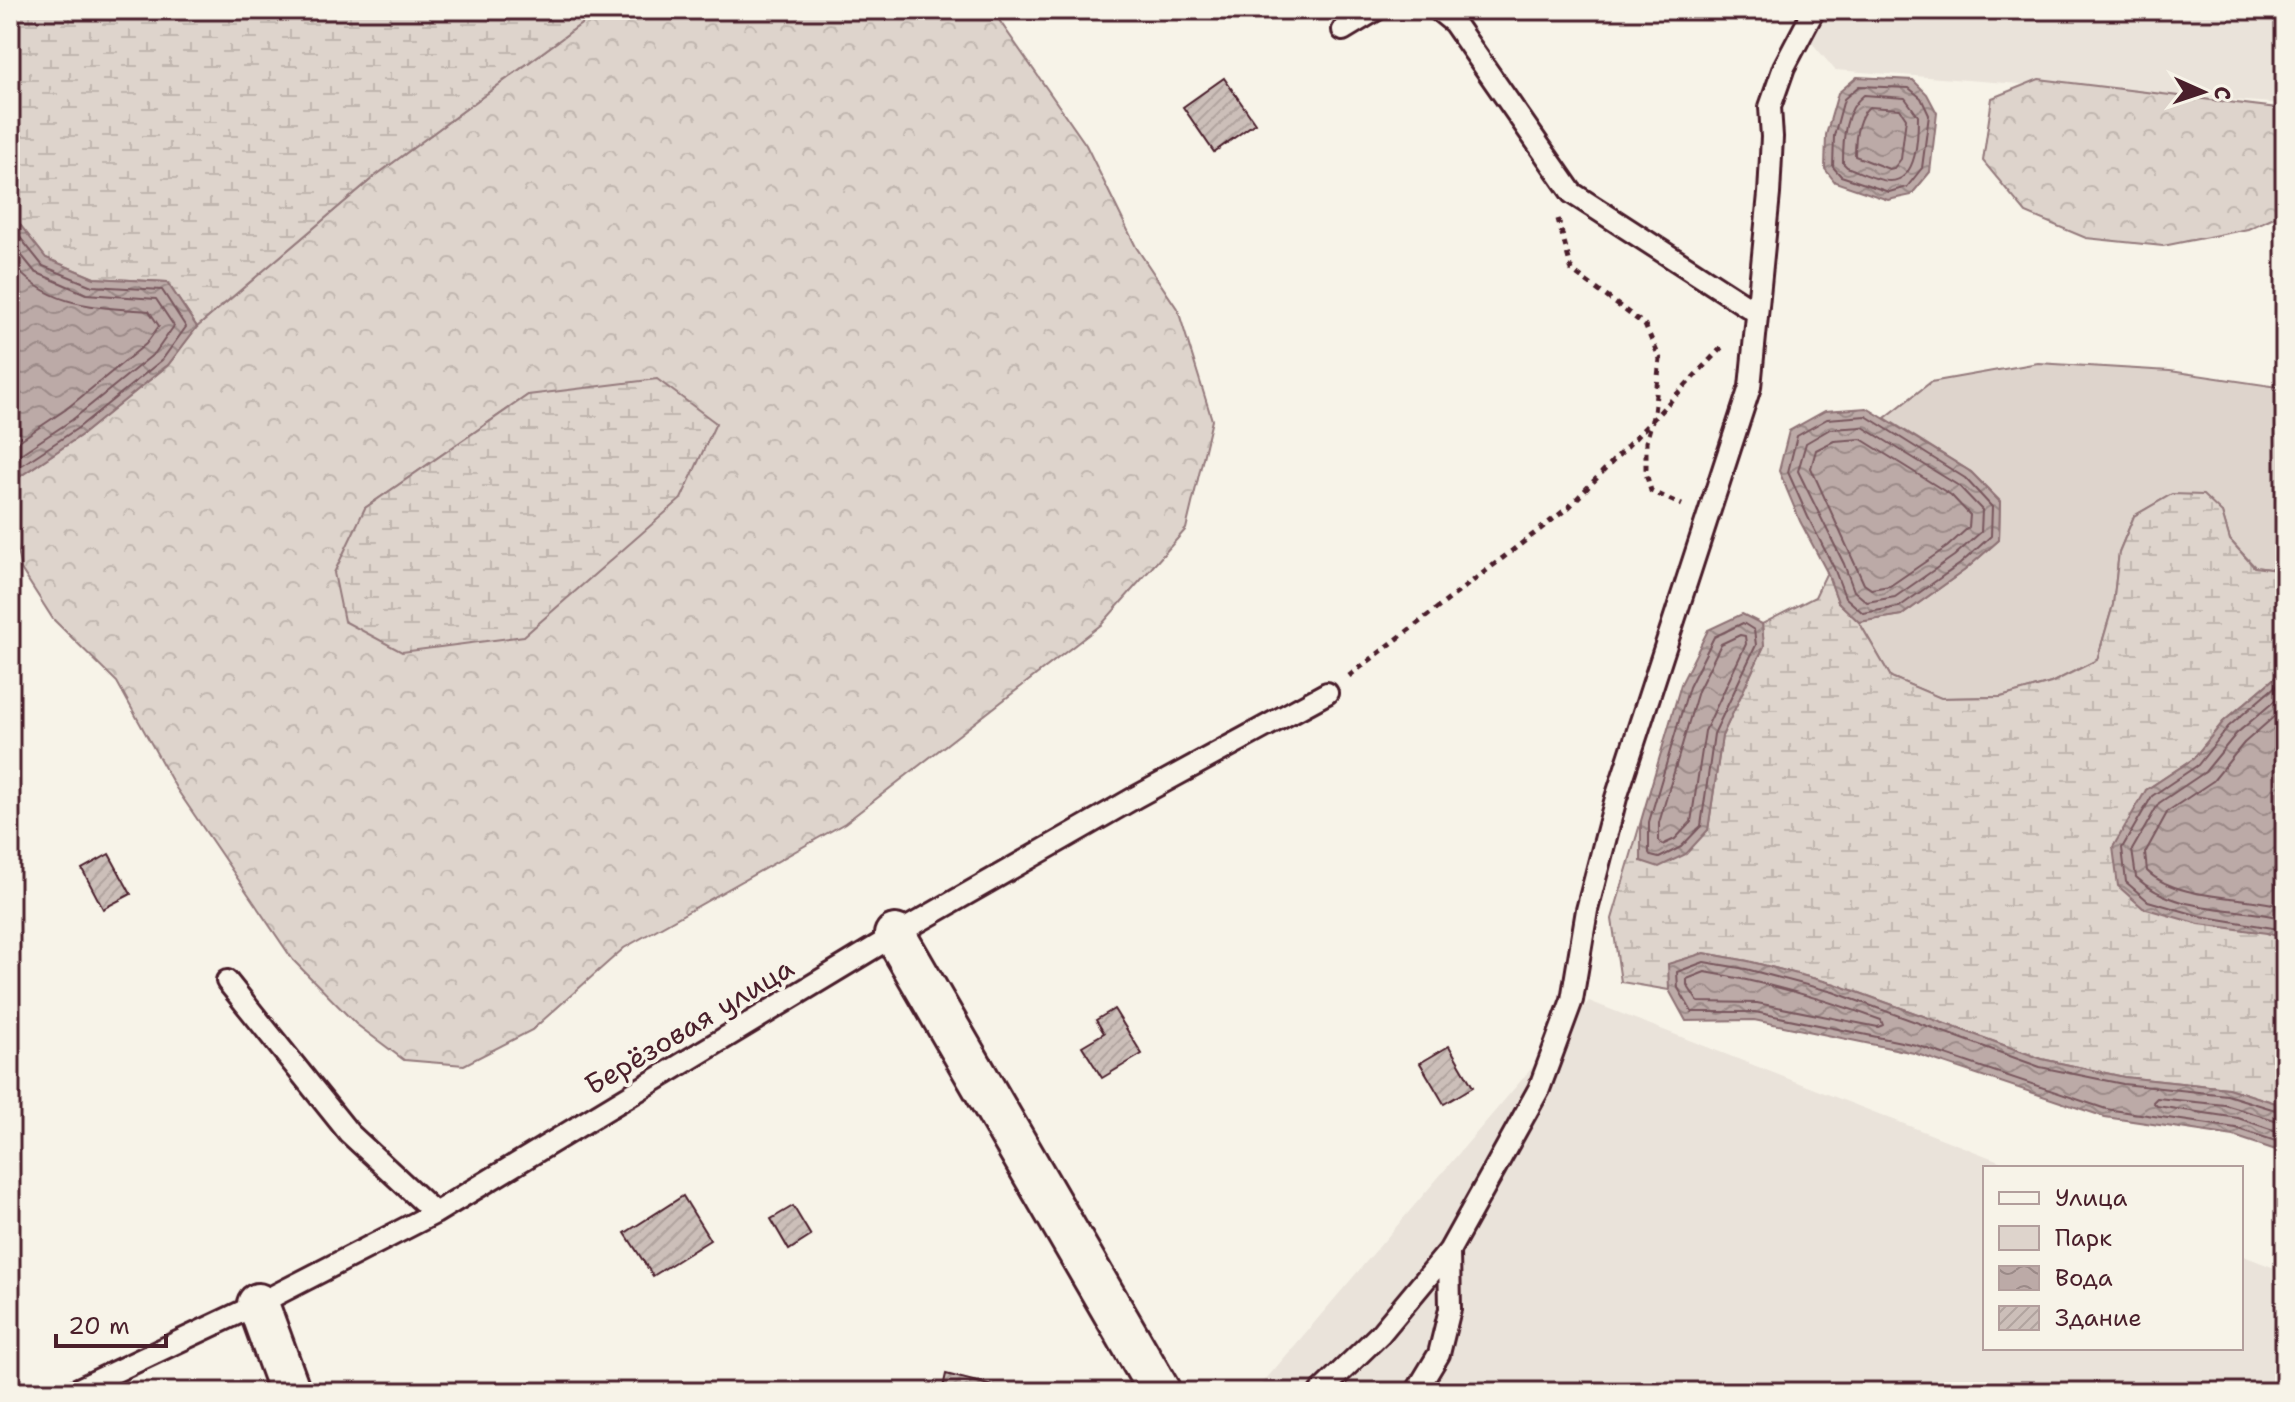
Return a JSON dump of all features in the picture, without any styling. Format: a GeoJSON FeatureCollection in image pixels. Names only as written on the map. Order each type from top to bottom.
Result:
{"type":"FeatureCollection","features":[{"type":"Feature","properties":{"kind":"street"},"geometry":{"type":"LineString","coordinates":[[895,935],[1160,1392]]}},
{"type":"Feature","properties":{"kind":"street"},"geometry":{"type":"LineString","coordinates":[[258,1304],[290,1392]]}},
{"type":"Feature","properties":{"kind":"lane"},"geometry":{"type":"LineString","coordinates":[[1343,30],[1376,10]]}},
{"type":"Feature","properties":{"kind":"lane"},"geometry":{"type":"LineString","coordinates":[[1438,10],[1454,23],[1572,193],[1756,312]]}},
{"type":"Feature","properties":{"kind":"lane"},"geometry":{"type":"LineString","coordinates":[[1320,1392],[1380,1334],[1449,1251],[1539,1089],[1572,1000],[1587,910],[1616,798],[1750,387],[1769,194],[1770,107],[1784,67],[1814,10]]}},
{"type":"Feature","properties":{"kind":"lane","name":"Берёзовая улица"},"geometry":{"type":"LineString","coordinates":[[72,1392],[258,1304],[435,1213],[895,935],[1123,804],[1327,693]]}},
{"type":"Feature","properties":{"kind":"lane"},"geometry":{"type":"LineString","coordinates":[[227,981],[349,1133],[435,1213]]}},
{"type":"Feature","properties":{"kind":"lane"},"geometry":{"type":"LineString","coordinates":[[1416,1392],[1439,1354],[1450,1309],[1449,1251]]}},
{"type":"Feature","properties":{"kind":"path"},"geometry":{"type":"LineString","coordinates":[[1556,210],[1572,271],[1645,325],[1660,359],[1646,442],[1646,473],[1651,491],[1676,503],[1708,512]]}},
{"type":"Feature","properties":{"kind":"path"},"geometry":{"type":"LineString","coordinates":[[1327,693],[1569,507],[1756,312]]}},
{"type":"Feature","properties":{"kind":"shaded area"},"geometry":{"type":"Polygon","coordinates":[[[1784,10],[2285,10],[2285,104],[1835,70],[1784,10]]]}},
{"type":"Feature","properties":{"kind":"shaded area"},"geometry":{"type":"Polygon","coordinates":[[[1589,1001],[2012,1166],[1983,1166],[1983,1350],[2243,1350],[2243,1256],[2285,1272],[2285,1392],[1255,1392],[1589,1001]]]}},
{"type":"Feature","properties":{"kind":"green space"},"geometry":{"type":"Polygon","coordinates":[[[10,10],[600,10],[375,176],[197,327],[167,282],[94,278],[46,258],[10,212],[10,10]]]}},
{"type":"Feature","properties":{"kind":"green space"},"geometry":{"type":"Polygon","coordinates":[[[600,10],[992,10],[1086,145],[1136,247],[1178,310],[1212,420],[1186,529],[1102,624],[845,823],[624,948],[532,1030],[464,1065],[404,1060],[356,1024],[293,960],[176,788],[117,682],[53,619],[21,569],[10,519],[10,483],[83,434],[168,365],[197,327],[375,176],[600,10]],[[528,395],[365,508],[716,423],[528,395]]]}},
{"type":"Feature","properties":{"kind":"green space"},"geometry":{"type":"Polygon","coordinates":[[[2039,79],[2285,109],[2285,212],[2248,229],[2163,246],[2086,238],[2026,213],[1983,161],[1992,98],[2039,79]]]}},
{"type":"Feature","properties":{"kind":"green space"},"geometry":{"type":"Polygon","coordinates":[[[2038,363],[2170,371],[2285,388],[2285,571],[2255,567],[2230,540],[2222,513],[2172,494],[2134,516],[2119,552],[2113,605],[2097,660],[2051,683],[2001,697],[1940,698],[1891,677],[1859,622],[1902,615],[1965,570],[1999,540],[2000,501],[1971,472],[1885,418],[1931,382],[2038,363]]]}},
{"type":"Feature","properties":{"kind":"green space"},"geometry":{"type":"Polygon","coordinates":[[[657,379],[716,423],[681,499],[524,636],[402,652],[344,621],[334,573],[365,508],[528,395],[657,379]]]}},
{"type":"Feature","properties":{"kind":"green space"},"geometry":{"type":"Polygon","coordinates":[[[2172,494],[2203,495],[2222,513],[2230,540],[2254,567],[2285,571],[2285,669],[2223,722],[2193,759],[2146,790],[2267,933],[2285,938],[2285,1106],[2228,1088],[2124,1077],[2042,1059],[1835,984],[1748,961],[1704,953],[1669,964],[1669,990],[1621,982],[1612,919],[1641,821],[1641,861],[1708,830],[1722,736],[1764,646],[1762,624],[1815,597],[1827,572],[1838,602],[1859,622],[1891,677],[1941,698],[2001,697],[2051,683],[2097,660],[2113,605],[2119,552],[2134,516],[2172,494]]]}},
{"type":"Feature","properties":{"kind":"water"},"geometry":{"type":"Polygon","coordinates":[[[1857,77],[1913,80],[1927,94],[1937,113],[1930,172],[1911,195],[1888,200],[1835,182],[1825,169],[1826,135],[1838,93],[1857,77]]]}},
{"type":"Feature","properties":{"kind":"water"},"geometry":{"type":"Polygon","coordinates":[[[10,212],[46,258],[94,278],[167,282],[197,327],[168,365],[83,434],[10,483],[10,212]]]}},
{"type":"Feature","properties":{"kind":"water"},"geometry":{"type":"Polygon","coordinates":[[[1867,408],[1971,472],[2000,502],[1999,540],[1965,570],[1902,615],[1859,622],[1838,602],[1779,471],[1789,431],[1825,411],[1867,408]]]}},
{"type":"Feature","properties":{"kind":"water"},"geometry":{"type":"Polygon","coordinates":[[[1742,614],[1762,624],[1764,646],[1722,736],[1708,830],[1686,854],[1659,867],[1641,861],[1641,821],[1681,684],[1708,630],[1742,614]]]}},
{"type":"Feature","properties":{"kind":"water"},"geometry":{"type":"Polygon","coordinates":[[[2285,669],[2285,938],[2199,924],[2143,908],[2118,886],[2113,847],[2146,790],[2193,759],[2223,722],[2285,669]]]}},
{"type":"Feature","properties":{"kind":"water"},"geometry":{"type":"Polygon","coordinates":[[[1704,953],[1835,984],[2042,1059],[2124,1077],[2228,1088],[2285,1106],[2285,1153],[2234,1136],[2105,1117],[1914,1053],[1754,1020],[1686,1021],[1669,990],[1668,964],[1704,953]]]}},
{"type":"Feature","properties":{"kind":"building"},"geometry":{"type":"Polygon","coordinates":[[[1224,78],[1255,123],[1214,152],[1183,107],[1224,78]]]}},
{"type":"Feature","properties":{"kind":"building"},"geometry":{"type":"Polygon","coordinates":[[[109,854],[131,894],[103,909],[82,869],[109,854]]]}},
{"type":"Feature","properties":{"kind":"building"},"geometry":{"type":"Polygon","coordinates":[[[1114,1009],[1142,1054],[1102,1078],[1082,1046],[1104,1033],[1096,1020],[1114,1009]]]}},
{"type":"Feature","properties":{"kind":"building"},"geometry":{"type":"Polygon","coordinates":[[[1449,1046],[1473,1087],[1444,1104],[1420,1063],[1449,1046]]]}},
{"type":"Feature","properties":{"kind":"building"},"geometry":{"type":"Polygon","coordinates":[[[683,1196],[710,1240],[653,1276],[625,1233],[683,1196]]]}},
{"type":"Feature","properties":{"kind":"building"},"geometry":{"type":"Polygon","coordinates":[[[793,1206],[811,1236],[789,1250],[771,1219],[793,1206]]]}},
{"type":"Feature","properties":{"kind":"building"},"geometry":{"type":"Polygon","coordinates":[[[946,1374],[1008,1390],[942,1392],[946,1374]]]}}]}
